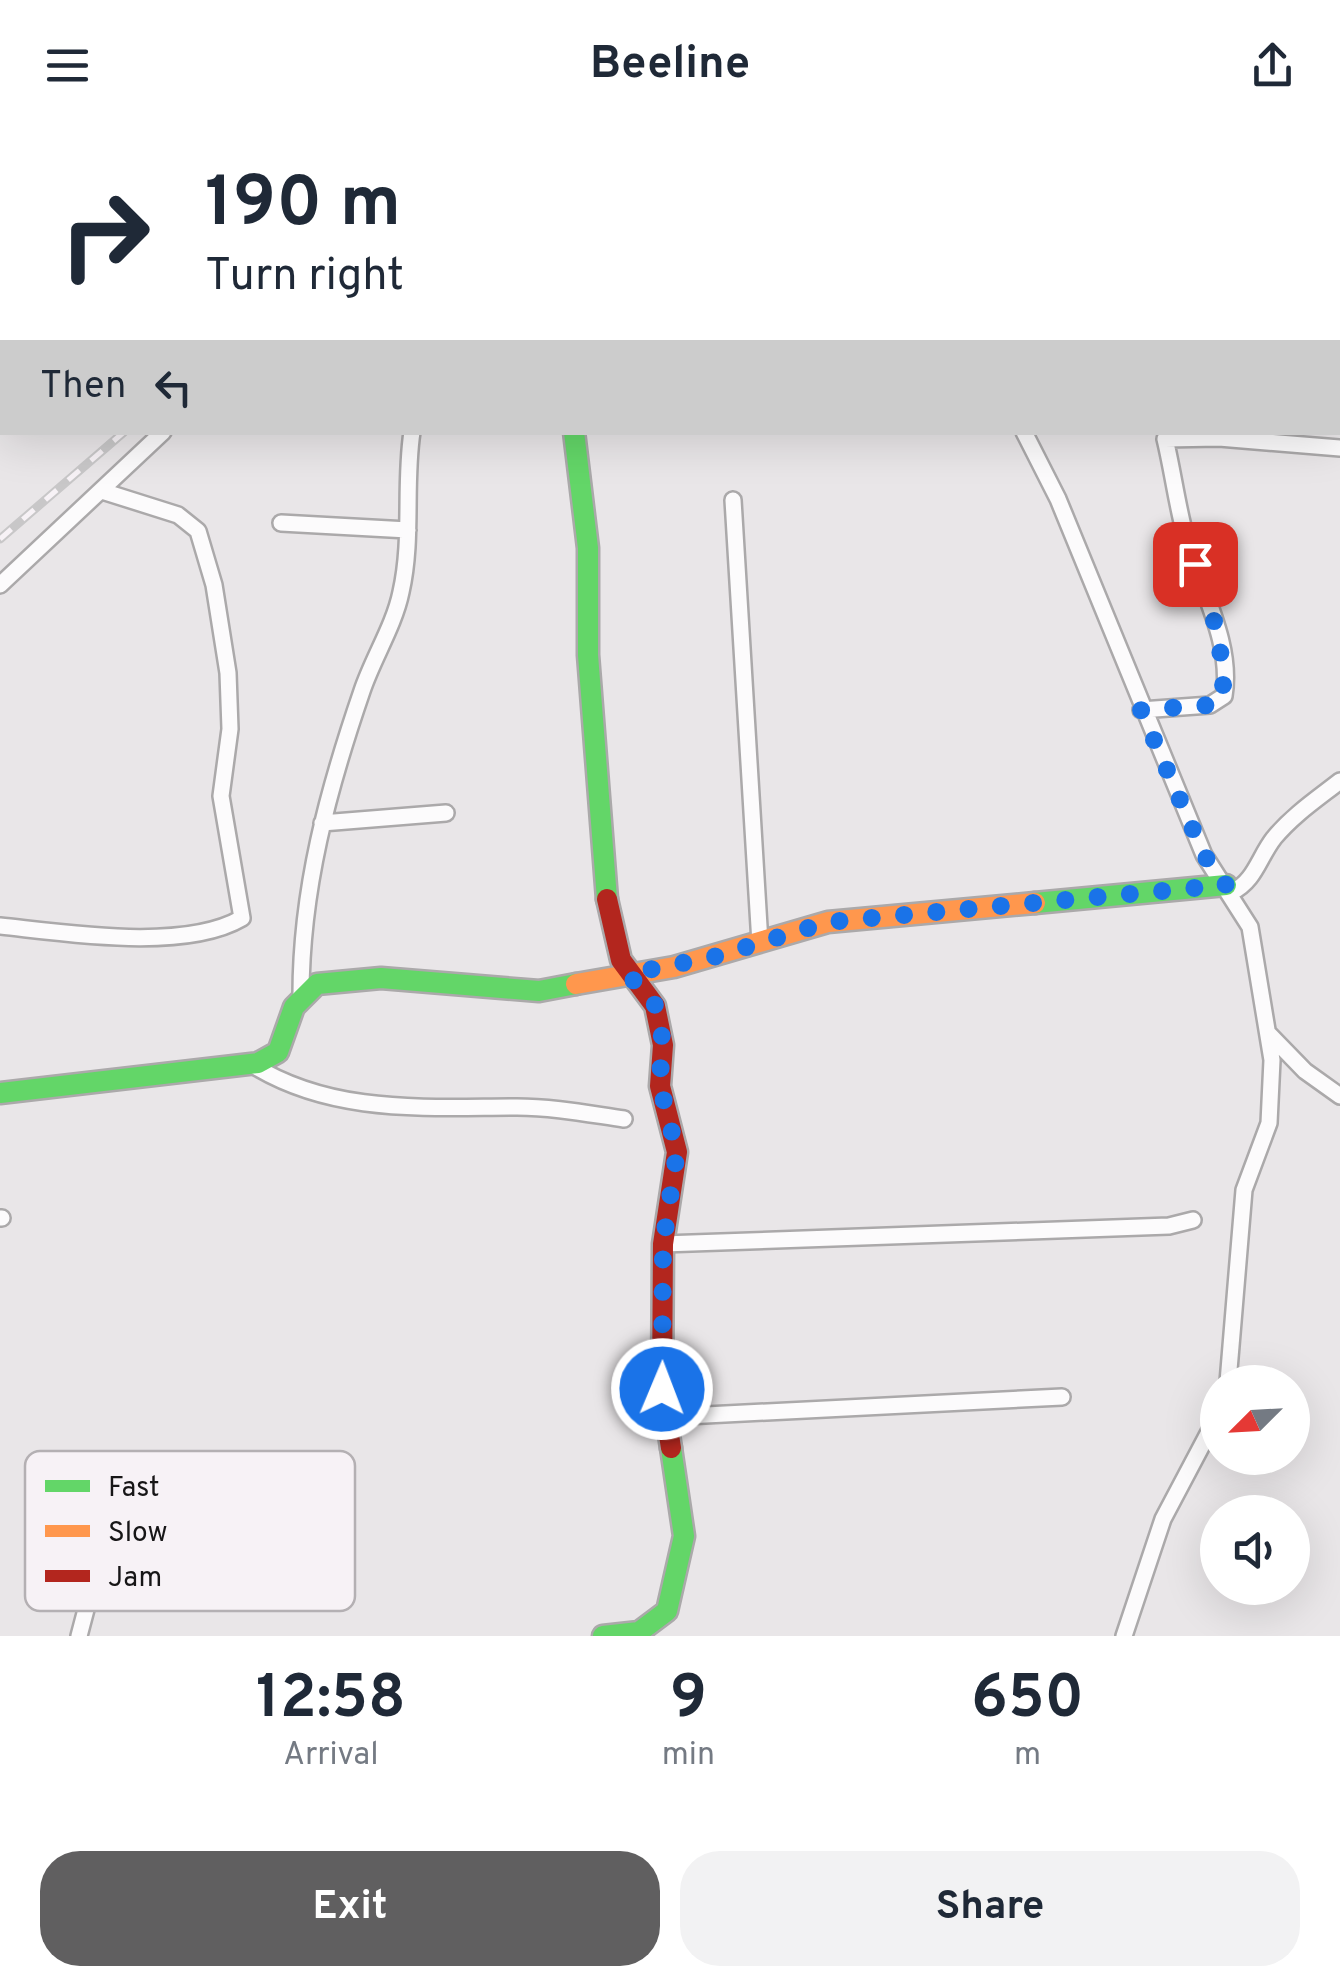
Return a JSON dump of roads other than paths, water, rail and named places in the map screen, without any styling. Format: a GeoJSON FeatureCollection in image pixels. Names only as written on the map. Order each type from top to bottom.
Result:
{"type":"FeatureCollection","features":[{"type":"Feature","properties":{"kind":"street"},"geometry":{"type":"LineString","coordinates":[[0,586],[160,435]]}},
{"type":"Feature","properties":{"kind":"street"},"geometry":{"type":"LineString","coordinates":[[0,1093],[251,1064],[270,1059],[278,1052],[301,995],[301,950],[322,823],[356,706],[401,594],[412,435]]}},
{"type":"Feature","properties":{"kind":"street"},"geometry":{"type":"LineString","coordinates":[[574,435],[588,548],[588,655],[604,876],[614,936],[628,974],[656,1006],[662,1029],[660,1086],[677,1152],[663,1244],[662,1389],[684,1536],[680,1568],[666,1610],[641,1634],[603,1636]]}},
{"type":"Feature","properties":{"kind":"street"},"geometry":{"type":"LineString","coordinates":[[1026,435],[1058,498],[1141,710],[1204,855],[1229,889],[1257,947],[1269,1034],[1269,1123],[1244,1190],[1229,1365]]}},
{"type":"Feature","properties":{"kind":"street"},"geometry":{"type":"LineString","coordinates":[[1141,710],[1210,705],[1224,696],[1226,686],[1219,636],[1186,536],[1165,436],[1340,448]]}},
{"type":"Feature","properties":{"kind":"street"},"geometry":{"type":"LineString","coordinates":[[0,926],[89,935],[156,934],[219,928],[242,918],[222,796],[230,729],[228,672],[214,585],[198,531],[178,515],[102,492]]}},
{"type":"Feature","properties":{"kind":"street"},"geometry":{"type":"LineString","coordinates":[[733,500],[760,942]]}},
{"type":"Feature","properties":{"kind":"street"},"geometry":{"type":"LineString","coordinates":[[282,523],[408,530]]}},
{"type":"Feature","properties":{"kind":"street"},"geometry":{"type":"LineString","coordinates":[[301,995],[317,984],[361,978],[442,980],[484,990],[539,992],[674,967],[814,925],[874,915],[1244,886],[1286,825],[1340,781]]}},
{"type":"Feature","properties":{"kind":"street"},"geometry":{"type":"LineString","coordinates":[[322,823],[446,813]]}},
{"type":"Feature","properties":{"kind":"street"},"geometry":{"type":"LineString","coordinates":[[1269,1034],[1304,1071],[1340,1096]]}},
{"type":"Feature","properties":{"kind":"street"},"geometry":{"type":"LineString","coordinates":[[251,1064],[299,1091],[340,1100],[438,1110],[549,1109],[624,1118]]}},
{"type":"Feature","properties":{"kind":"street"},"geometry":{"type":"LineString","coordinates":[[663,1244],[1169,1226],[1193,1220]]}},
{"type":"Feature","properties":{"kind":"street"},"geometry":{"type":"LineString","coordinates":[[667,1417],[1062,1397]]}},
{"type":"Feature","properties":{"kind":"street"},"geometry":{"type":"LineString","coordinates":[[1124,1636],[1163,1519],[1200,1449]]}},
{"type":"Feature","properties":{"kind":"street"},"geometry":{"type":"LineString","coordinates":[[80,1636],[87,1611]]}},
{"type":"Feature","properties":{"kind":"railway"},"geometry":{"type":"LineString","coordinates":[[0,539],[121,435]]}}]}
